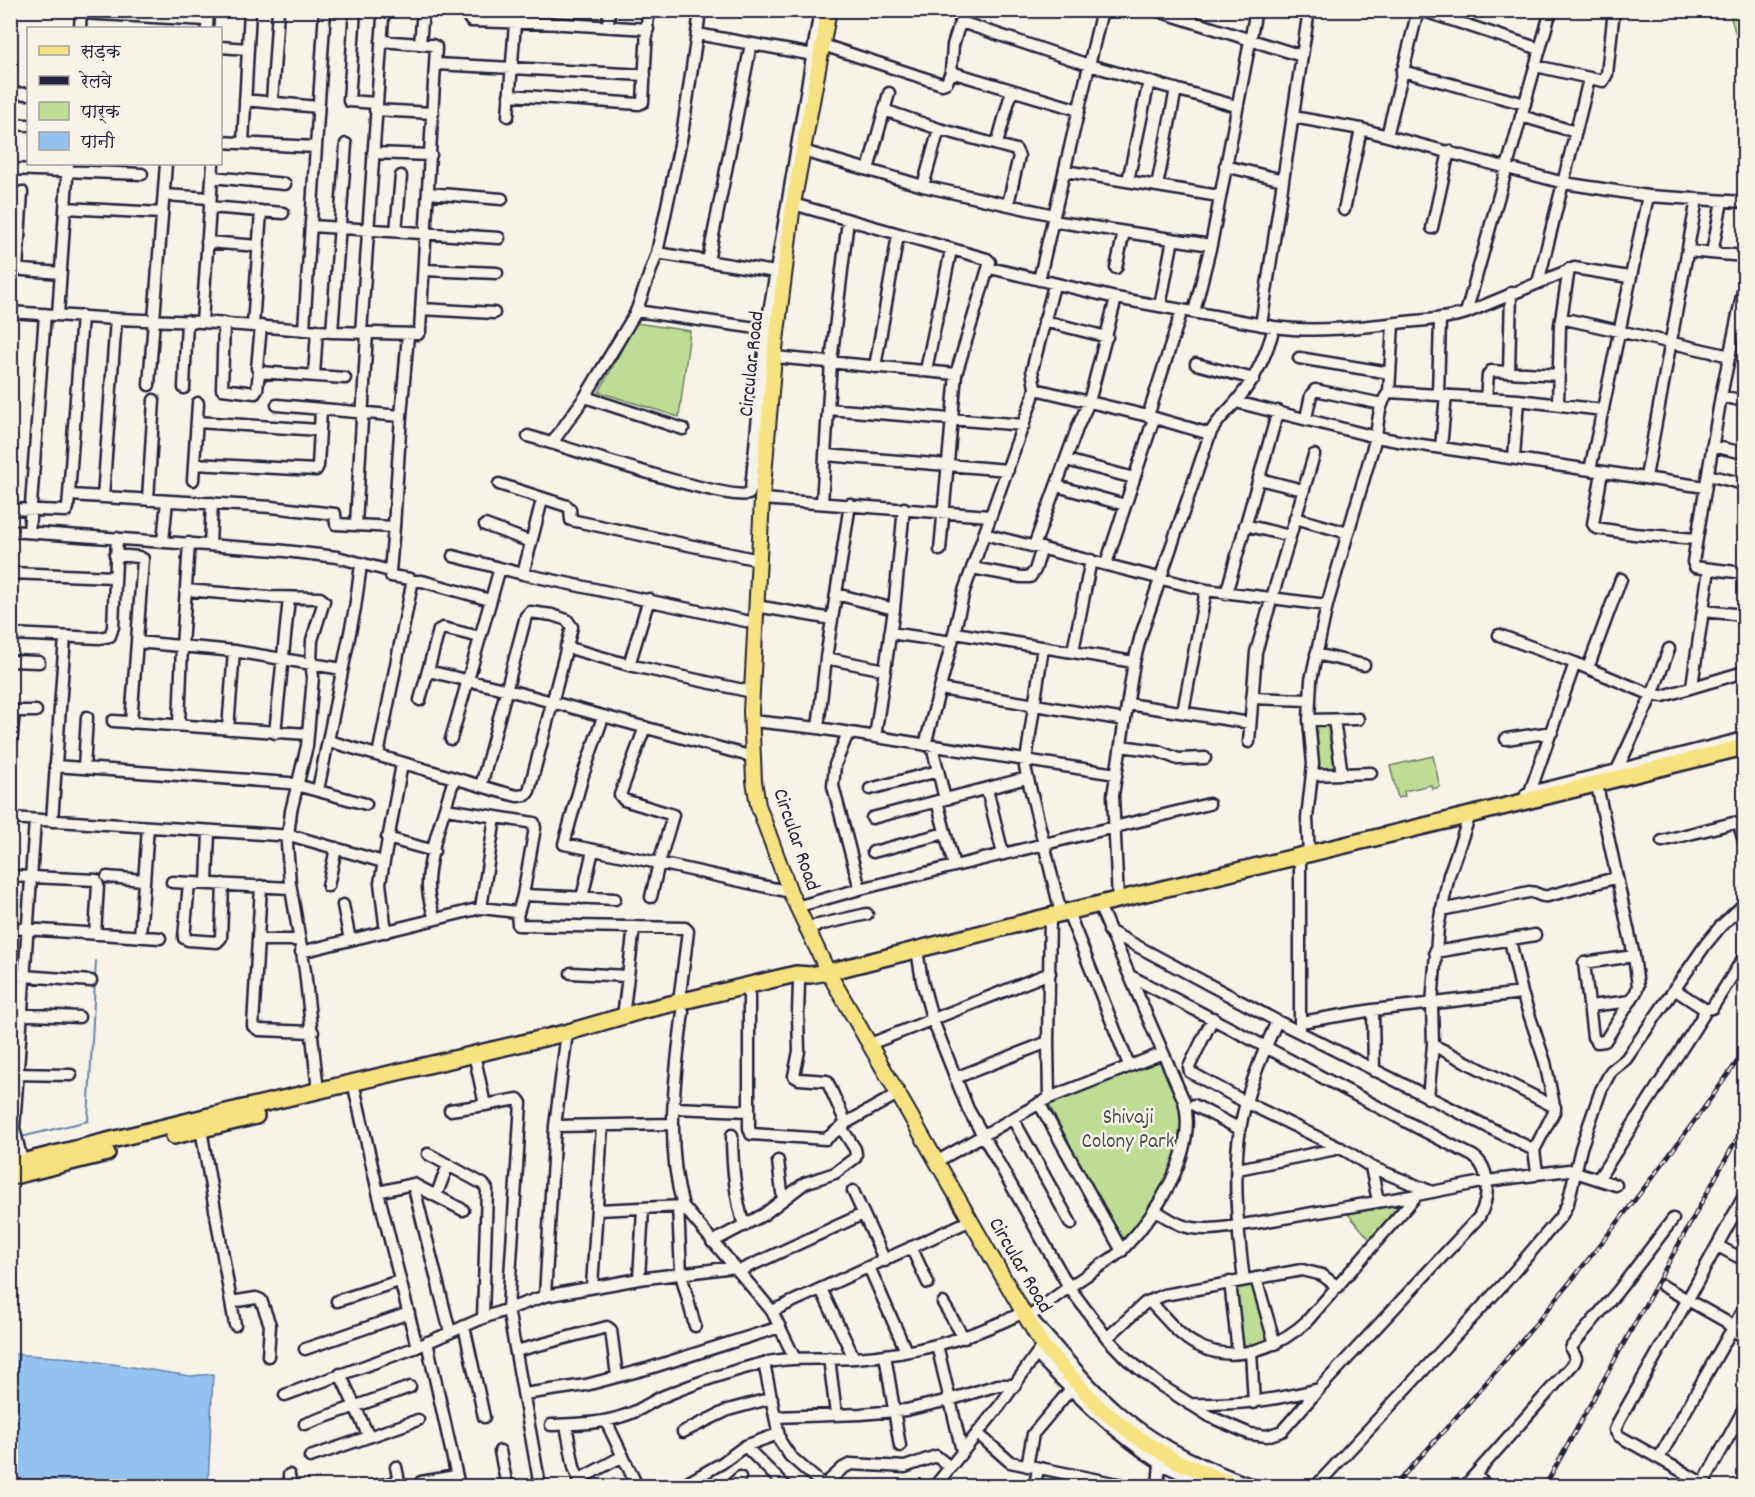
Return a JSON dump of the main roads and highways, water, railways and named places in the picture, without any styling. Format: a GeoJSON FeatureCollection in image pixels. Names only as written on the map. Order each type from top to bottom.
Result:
{"type":"FeatureCollection","features":[{"type":"Feature","properties":{"kind":"highway"},"geometry":{"type":"LineString","coordinates":[[17,1170],[476,1062],[623,1017],[749,995],[828,972],[1207,877],[1744,747]]}},
{"type":"Feature","properties":{"kind":"highway"},"geometry":{"type":"LineString","coordinates":[[205,1125],[318,1091],[566,1036],[681,1007],[796,974],[805,979]]}},
{"type":"Feature","properties":{"kind":"main road","name":"Circular Road"},"geometry":{"type":"LineString","coordinates":[[829,10],[819,52],[771,330],[774,357],[762,499],[752,692],[756,796],[805,928],[1044,1352],[1101,1409],[1135,1436],[1176,1461],[1236,1486]]}},
{"type":"Feature","properties":{"kind":"water"},"geometry":{"type":"Polygon","coordinates":[[[11,1354],[73,1358],[190,1376],[213,1374],[208,1486],[11,1486],[11,1354]]]}},
{"type":"Feature","properties":{"kind":"waterway"},"geometry":{"type":"LineString","coordinates":[[21,1137],[88,1121],[96,961]]}},
{"type":"Feature","properties":{"kind":"railway"},"geometry":{"type":"LineString","coordinates":[[1394,1486],[1487,1382],[1576,1275],[1662,1165],[1744,1052]]}},
{"type":"Feature","properties":{"kind":"railway"},"geometry":{"type":"LineString","coordinates":[[1545,1486],[1744,1126]]}},
{"type":"Feature","properties":{"kind":"park label","name":"Shivaji Colony Park"},"geometry":{"type":"Point","coordinates":[1128,1131]}}]}
